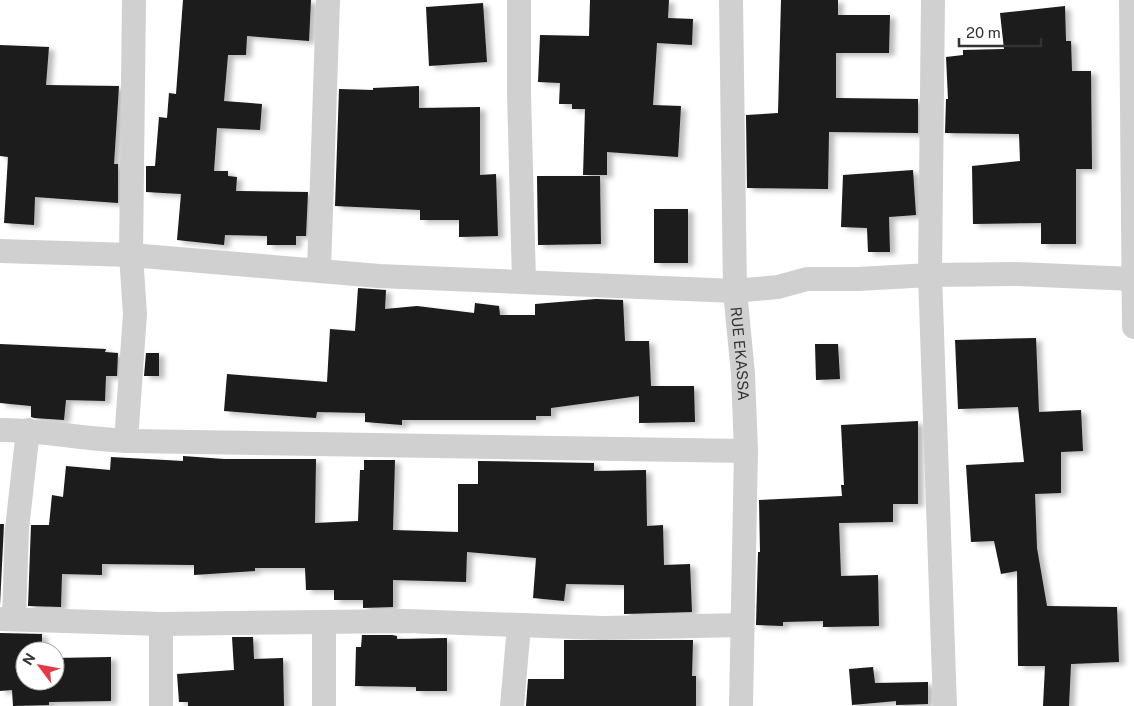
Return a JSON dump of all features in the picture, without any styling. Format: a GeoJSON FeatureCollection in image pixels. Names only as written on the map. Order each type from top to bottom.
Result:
{"type":"FeatureCollection","features":[{"type":"Feature","properties":{"kind":"street"},"geometry":{"type":"LineString","coordinates":[[126,441],[135,314],[131,255],[134,0]]}},
{"type":"Feature","properties":{"kind":"street"},"geometry":{"type":"LineString","coordinates":[[320,270],[328,0]]}},
{"type":"Feature","properties":{"kind":"street"},"geometry":{"type":"LineString","coordinates":[[519,0],[519,94],[524,281]]}},
{"type":"Feature","properties":{"kind":"street","name":"RUE EKASSA"},"geometry":{"type":"LineString","coordinates":[[731,0],[736,290],[743,374],[746,451],[741,706]]}},
{"type":"Feature","properties":{"kind":"street"},"geometry":{"type":"LineString","coordinates":[[933,0],[930,275],[945,706]]}},
{"type":"Feature","properties":{"kind":"street"},"geometry":{"type":"LineString","coordinates":[[1131,0],[1134,327]]}},
{"type":"Feature","properties":{"kind":"street"},"geometry":{"type":"LineString","coordinates":[[0,251],[60,251],[131,255],[379,276],[736,290],[778,287],[807,279],[858,279],[930,275],[1017,274],[1134,279]]}},
{"type":"Feature","properties":{"kind":"street"},"geometry":{"type":"LineString","coordinates":[[0,430],[28,430],[126,441],[404,448],[746,451]]}},
{"type":"Feature","properties":{"kind":"street"},"geometry":{"type":"LineString","coordinates":[[28,430],[7,619],[161,624],[406,621],[604,628],[742,625]]}},
{"type":"Feature","properties":{"kind":"street"},"geometry":{"type":"LineString","coordinates":[[324,622],[324,706]]}},
{"type":"Feature","properties":{"kind":"street"},"geometry":{"type":"LineString","coordinates":[[161,624],[161,706]]}},
{"type":"Feature","properties":{"kind":"street"},"geometry":{"type":"LineString","coordinates":[[512,706],[519,626]]}},
{"type":"Feature","properties":{"kind":"building"},"geometry":{"type":"Polygon","coordinates":[[[183,0],[311,0],[309,41],[247,36],[246,55],[228,55],[224,101],[262,104],[260,130],[217,128],[214,171],[228,171],[228,176],[237,177],[236,191],[308,192],[306,236],[296,236],[296,245],[267,245],[267,236],[225,235],[224,245],[177,240],[181,194],[146,192],[146,166],[155,166],[159,117],[167,118],[169,93],[176,94],[183,0]]]}},
{"type":"Feature","properties":{"kind":"building"},"geometry":{"type":"Polygon","coordinates":[[[590,0],[669,0],[668,18],[693,19],[692,45],[657,43],[653,105],[681,106],[678,157],[607,152],[607,175],[583,175],[585,109],[572,109],[572,104],[559,104],[560,83],[538,82],[540,35],[589,36],[590,0]]]}},
{"type":"Feature","properties":{"kind":"building"},"geometry":{"type":"Polygon","coordinates":[[[781,0],[838,0],[838,15],[890,15],[889,53],[836,53],[836,98],[918,99],[918,133],[829,132],[828,189],[747,188],[746,115],[778,113],[781,0]]]}},
{"type":"Feature","properties":{"kind":"building"},"geometry":{"type":"Polygon","coordinates":[[[483,3],[487,62],[429,66],[426,7],[483,3]]]}},
{"type":"Feature","properties":{"kind":"building"},"geometry":{"type":"Polygon","coordinates":[[[1065,6],[1066,41],[1071,41],[1072,71],[1091,71],[1092,169],[1076,169],[1076,244],[1041,244],[1041,223],[973,224],[972,166],[1020,161],[1019,134],[945,133],[946,99],[948,99],[946,57],[963,55],[963,50],[1004,49],[1000,13],[1065,6]]]}},
{"type":"Feature","properties":{"kind":"building"},"geometry":{"type":"Polygon","coordinates":[[[0,45],[49,47],[46,85],[119,86],[114,164],[118,164],[118,203],[35,197],[34,225],[4,223],[8,157],[0,156],[0,45]]]}},
{"type":"Feature","properties":{"kind":"building"},"geometry":{"type":"Polygon","coordinates":[[[419,86],[419,108],[480,107],[480,175],[496,174],[498,236],[459,237],[459,220],[420,220],[420,210],[335,206],[339,89],[373,90],[373,88],[419,86]]]}},
{"type":"Feature","properties":{"kind":"building"},"geometry":{"type":"Polygon","coordinates":[[[913,170],[916,215],[889,217],[890,252],[868,252],[867,228],[841,227],[843,175],[913,170]]]}},
{"type":"Feature","properties":{"kind":"building"},"geometry":{"type":"Polygon","coordinates":[[[537,176],[600,176],[601,244],[538,245],[537,176]]]}},
{"type":"Feature","properties":{"kind":"building"},"geometry":{"type":"Polygon","coordinates":[[[654,209],[688,209],[688,263],[654,263],[654,209]]]}},
{"type":"Feature","properties":{"kind":"building"},"geometry":{"type":"Polygon","coordinates":[[[358,288],[386,290],[385,309],[417,306],[474,313],[475,303],[499,306],[500,315],[535,315],[535,304],[596,299],[623,300],[625,341],[649,341],[651,386],[694,386],[695,422],[639,423],[639,396],[551,408],[551,416],[536,416],[536,420],[402,420],[402,425],[365,422],[365,413],[317,412],[316,418],[224,411],[227,374],[327,382],[330,329],[355,331],[358,288]]]}},
{"type":"Feature","properties":{"kind":"building"},"geometry":{"type":"Polygon","coordinates":[[[1036,338],[1039,412],[1081,410],[1083,451],[1061,452],[1061,493],[1035,494],[1037,548],[1047,606],[1117,607],[1119,662],[1071,664],[1069,706],[1043,706],[1045,666],[1018,666],[1017,571],[1001,574],[994,541],[971,542],[966,465],[1024,462],[1018,407],[958,409],[955,340],[1036,338]]]}},
{"type":"Feature","properties":{"kind":"building"},"geometry":{"type":"Polygon","coordinates":[[[0,344],[106,349],[105,352],[118,353],[117,376],[106,376],[105,401],[66,400],[64,420],[34,418],[31,417],[31,406],[0,403],[0,344]]]}},
{"type":"Feature","properties":{"kind":"building"},"geometry":{"type":"Polygon","coordinates":[[[815,344],[838,344],[840,379],[816,380],[815,344]]]}},
{"type":"Feature","properties":{"kind":"building"},"geometry":{"type":"Polygon","coordinates":[[[146,353],[159,353],[159,376],[144,376],[146,353]]]}},
{"type":"Feature","properties":{"kind":"building"},"geometry":{"type":"Polygon","coordinates":[[[918,421],[918,504],[893,504],[893,522],[839,523],[841,576],[878,575],[879,626],[823,627],[823,621],[783,622],[783,626],[756,625],[758,552],[760,552],[759,500],[842,496],[841,485],[844,485],[841,425],[918,421]]]}},
{"type":"Feature","properties":{"kind":"building"},"geometry":{"type":"Polygon","coordinates":[[[183,456],[224,459],[316,459],[315,523],[358,521],[360,470],[364,470],[364,460],[395,460],[393,530],[458,532],[458,484],[478,484],[478,461],[594,463],[594,471],[646,470],[647,526],[663,525],[664,565],[690,564],[692,612],[624,614],[624,585],[566,584],[564,601],[533,598],[536,558],[467,552],[466,582],[393,580],[393,607],[363,608],[363,600],[334,600],[334,590],[306,590],[305,568],[255,568],[255,571],[194,575],[194,565],[102,564],[102,575],[62,574],[61,607],[28,606],[31,525],[49,525],[52,495],[63,497],[66,466],[110,470],[111,457],[183,461],[183,456]]]}},
{"type":"Feature","properties":{"kind":"building"},"geometry":{"type":"Polygon","coordinates":[[[0,524],[4,524],[0,605],[0,524]]]}},
{"type":"Feature","properties":{"kind":"building"},"geometry":{"type":"Polygon","coordinates":[[[0,633],[42,634],[42,641],[15,641],[15,691],[65,691],[65,658],[111,657],[111,701],[49,702],[49,705],[13,706],[12,690],[0,691],[0,633]]]}},
{"type":"Feature","properties":{"kind":"building"},"geometry":{"type":"Polygon","coordinates":[[[362,635],[392,635],[397,636],[397,639],[447,638],[447,691],[416,691],[416,687],[355,686],[356,647],[361,647],[362,635]]]}},
{"type":"Feature","properties":{"kind":"building"},"geometry":{"type":"Polygon","coordinates":[[[232,637],[253,637],[254,659],[283,658],[284,706],[188,706],[188,702],[179,702],[177,674],[234,670],[232,637]]]}},
{"type":"Feature","properties":{"kind":"building"},"geometry":{"type":"Polygon","coordinates":[[[564,640],[693,640],[692,676],[696,676],[696,706],[526,706],[528,679],[564,679],[564,640]]]}},
{"type":"Feature","properties":{"kind":"building"},"geometry":{"type":"Polygon","coordinates":[[[873,667],[875,683],[928,682],[928,704],[896,705],[896,701],[852,705],[849,669],[873,667]]]}}]}
